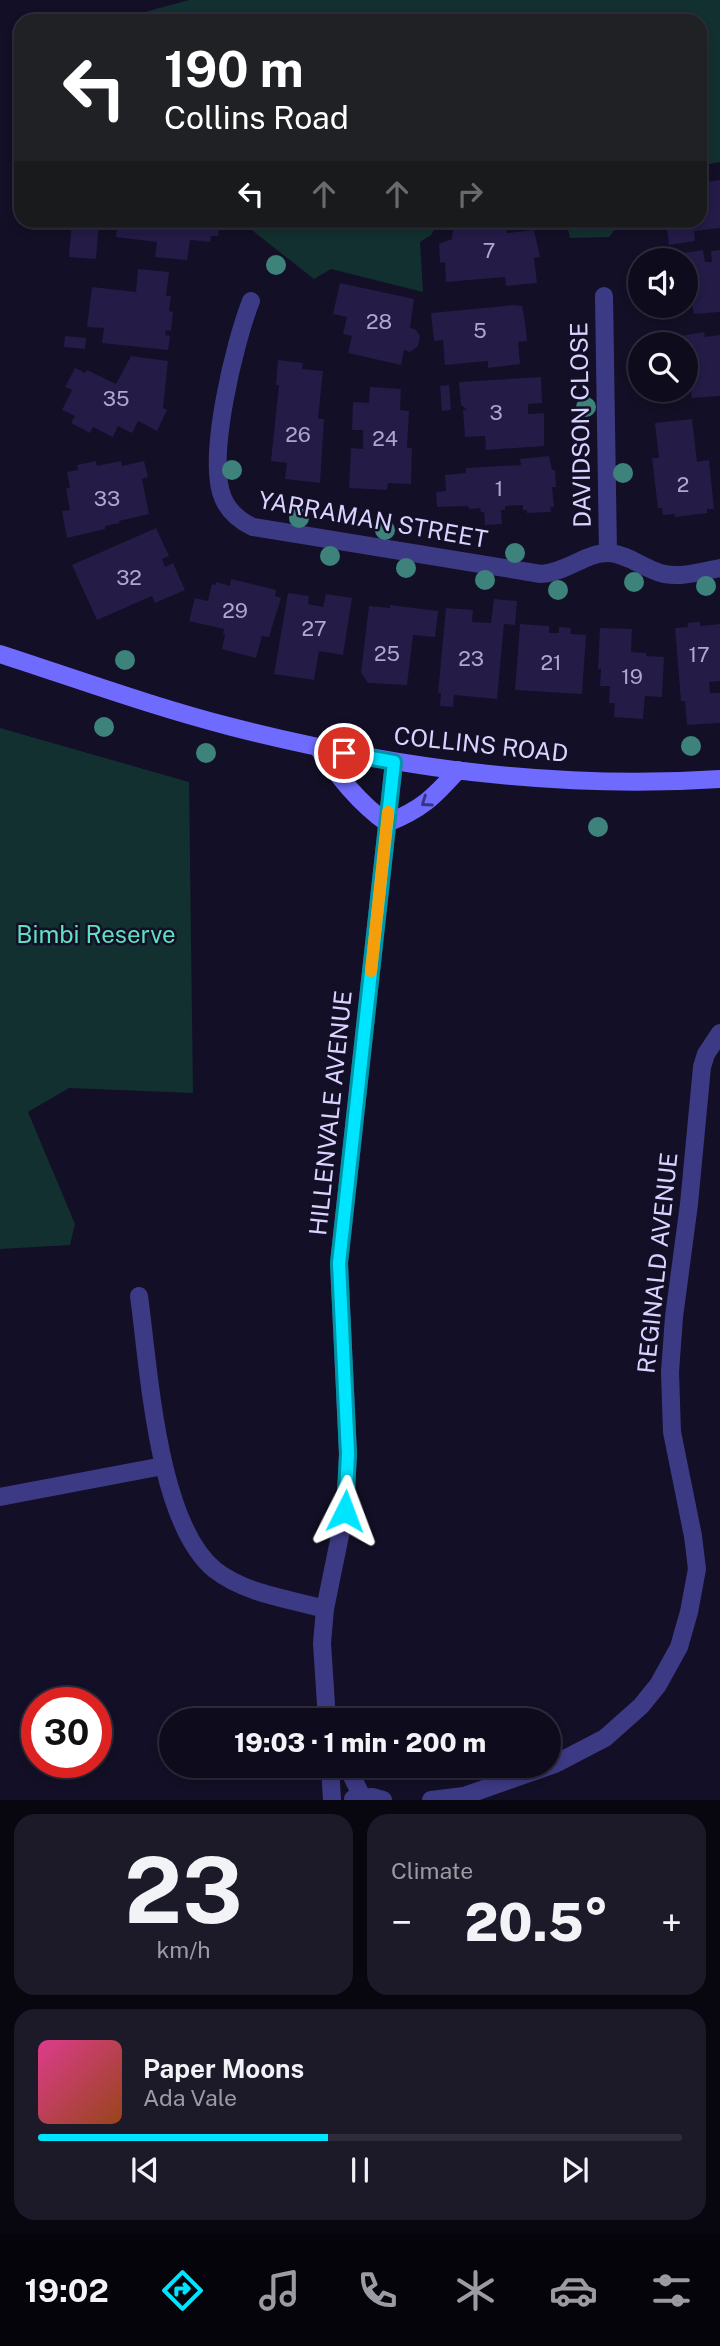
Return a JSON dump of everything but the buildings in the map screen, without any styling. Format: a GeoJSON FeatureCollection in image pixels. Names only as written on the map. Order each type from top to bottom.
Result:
{"type":"FeatureCollection","features":[{"type":"Feature","properties":{"kind":"main road","name":"COLLINS ROAD"},"geometry":{"type":"LineString","coordinates":[[0,654],[176,711],[318,748],[394,762],[458,771],[621,782],[720,779]]}},
{"type":"Feature","properties":{"kind":"main road"},"geometry":{"type":"LineString","coordinates":[[318,748],[365,808],[387,823],[408,815],[432,799],[458,771]]}},
{"type":"Feature","properties":{"kind":"street","name":"DAVIDSON CLOSE"},"geometry":{"type":"LineString","coordinates":[[604,296],[608,553]]}},
{"type":"Feature","properties":{"kind":"street","name":"YARRAMAN STREET"},"geometry":{"type":"LineString","coordinates":[[251,301],[237,338],[227,386],[217,475],[223,498],[243,522],[253,527],[541,574],[556,573],[593,556],[608,553]]}},
{"type":"Feature","properties":{"kind":"street"},"geometry":{"type":"LineString","coordinates":[[608,553],[625,556],[655,571],[670,575],[720,568]]}},
{"type":"Feature","properties":{"kind":"street","name":"HILLENVALE AVENUE"},"geometry":{"type":"LineString","coordinates":[[326,1708],[322,1643],[345,1511],[348,1454],[339,1263],[394,762]]}},
{"type":"Feature","properties":{"kind":"street","name":"REGINALD AVENUE"},"geometry":{"type":"LineString","coordinates":[[431,1800],[461,1798],[555,1764],[605,1738],[641,1706],[658,1685],[679,1647],[689,1612],[696,1569],[693,1536],[672,1432],[670,1372],[702,1067],[706,1054],[720,1033]]}},
{"type":"Feature","properties":{"kind":"street"},"geometry":{"type":"LineString","coordinates":[[139,1296],[163,1466],[181,1521],[195,1547],[215,1569],[243,1586],[326,1609]]}},
{"type":"Feature","properties":{"kind":"street"},"geometry":{"type":"LineString","coordinates":[[0,1496],[163,1466]]}},
{"type":"Feature","properties":{"kind":"street"},"geometry":{"type":"LineString","coordinates":[[331,1778],[332,1800]]}},
{"type":"Feature","properties":{"kind":"street"},"geometry":{"type":"LineString","coordinates":[[350,1778],[356,1798],[383,1800]]}},
{"type":"Feature","properties":{"kind":"green space"},"geometry":{"type":"Polygon","coordinates":[[[189,0],[720,0],[720,162],[707,165],[707,14],[138,14],[189,0]]]}},
{"type":"Feature","properties":{"kind":"green space"},"geometry":{"type":"Polygon","coordinates":[[[253,228],[436,228],[431,235],[420,242],[423,292],[331,269],[314,279],[253,231],[253,228]]]}},
{"type":"Feature","properties":{"kind":"green space"},"geometry":{"type":"Polygon","coordinates":[[[568,228],[616,228],[609,237],[570,238],[568,228]]]}},
{"type":"Feature","properties":{"kind":"green space","name":"Bimbi Reserve"},"geometry":{"type":"Polygon","coordinates":[[[0,728],[189,782],[193,1093],[69,1088],[28,1112],[75,1224],[70,1245],[0,1249],[0,728]]]}},
{"type":"Feature","properties":{"kind":"slow traffic"},"geometry":{"type":"LineString","coordinates":[[371,971],[388,812]]}},
{"type":"Feature","properties":{"kind":"route"},"geometry":{"type":"LineString","coordinates":[[344,753],[394,762],[339,1263],[348,1454],[345,1511]]}}]}
